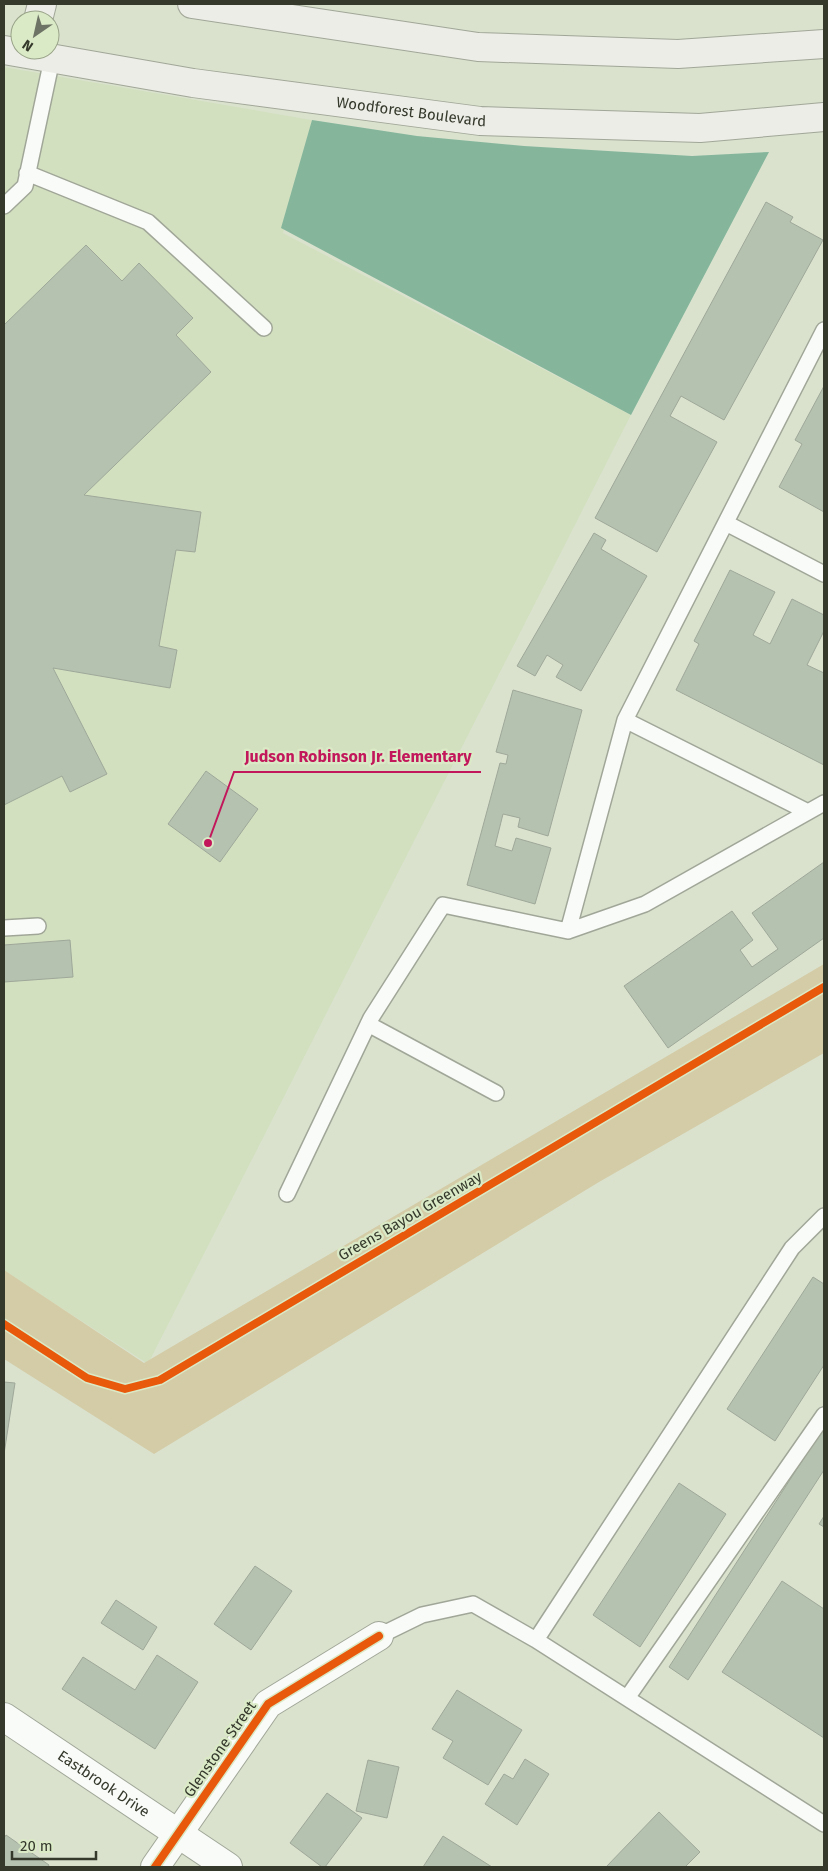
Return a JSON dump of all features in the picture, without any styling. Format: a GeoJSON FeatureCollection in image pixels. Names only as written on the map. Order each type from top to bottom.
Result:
{"type":"FeatureCollection","features":[{"type":"Feature","properties":{"kind":"main road"},"geometry":{"type":"LineString","coordinates":[[192,4],[478,47],[678,54],[824,44]]}},
{"type":"Feature","properties":{"kind":"main road","name":"Woodforest Boulevard"},"geometry":{"type":"LineString","coordinates":[[60,58],[192,83],[480,121],[700,128],[824,117]]}},
{"type":"Feature","properties":{"kind":"street","name":"Glenstone Street"},"geometry":{"type":"LineString","coordinates":[[155,1867],[268,1704],[380,1636]]}},
{"type":"Feature","properties":{"kind":"street","name":"Eastbrook Drive"},"geometry":{"type":"LineString","coordinates":[[4,1717],[228,1867]]}},
{"type":"Feature","properties":{"kind":"lane"},"geometry":{"type":"LineString","coordinates":[[4,206],[25,186],[37,60]]}},
{"type":"Feature","properties":{"kind":"lane"},"geometry":{"type":"LineString","coordinates":[[27,173],[148,222],[264,328]]}},
{"type":"Feature","properties":{"kind":"lane"},"geometry":{"type":"LineString","coordinates":[[568,931],[624,720],[824,330]]}},
{"type":"Feature","properties":{"kind":"lane"},"geometry":{"type":"LineString","coordinates":[[726,523],[824,574]]}},
{"type":"Feature","properties":{"kind":"lane"},"geometry":{"type":"LineString","coordinates":[[624,720],[808,812]]}},
{"type":"Feature","properties":{"kind":"lane"},"geometry":{"type":"LineString","coordinates":[[287,1194],[368,1024],[443,905],[568,931],[645,904],[824,802]]}},
{"type":"Feature","properties":{"kind":"lane"},"geometry":{"type":"LineString","coordinates":[[4,928],[38,926]]}},
{"type":"Feature","properties":{"kind":"lane"},"geometry":{"type":"LineString","coordinates":[[368,1024],[496,1093]]}},
{"type":"Feature","properties":{"kind":"lane"},"geometry":{"type":"LineString","coordinates":[[536,1640],[792,1248],[824,1216]]}},
{"type":"Feature","properties":{"kind":"lane"},"geometry":{"type":"LineString","coordinates":[[627,1698],[824,1415]]}},
{"type":"Feature","properties":{"kind":"lane"},"geometry":{"type":"LineString","coordinates":[[380,1636],[422,1615],[473,1604],[536,1640],[824,1824]]}},
{"type":"Feature","properties":{"kind":"shaded area"},"geometry":{"type":"Polygon","coordinates":[[[4,67],[312,120],[283,233],[631,415],[148,1364],[4,1271],[4,67]]]}},
{"type":"Feature","properties":{"kind":"shaded area"},"geometry":{"type":"Polygon","coordinates":[[[312,120],[417,136],[524,146],[692,156],[769,152],[631,415],[281,228],[312,120]]]}},
{"type":"Feature","properties":{"kind":"shaded area"},"geometry":{"type":"Polygon","coordinates":[[[824,964],[824,1053],[599,1182],[154,1454],[4,1359],[4,1270],[144,1363],[824,964]]]}},
{"type":"Feature","properties":{"kind":"building"},"geometry":{"type":"Polygon","coordinates":[[[766,202],[793,217],[790,222],[823,240],[724,420],[681,396],[670,416],[717,442],[657,552],[595,518],[766,202]]]}},
{"type":"Feature","properties":{"kind":"building"},"geometry":{"type":"Polygon","coordinates":[[[86,245],[122,281],[139,263],[193,318],[176,335],[211,372],[84,495],[201,512],[195,552],[176,550],[159,646],[177,650],[170,688],[53,668],[107,774],[70,792],[62,776],[4,805],[4,325],[86,245]]]}},
{"type":"Feature","properties":{"kind":"building"},"geometry":{"type":"Polygon","coordinates":[[[824,386],[824,512],[779,487],[802,444],[795,440],[824,386]]]}},
{"type":"Feature","properties":{"kind":"building"},"geometry":{"type":"Polygon","coordinates":[[[594,533],[606,540],[601,549],[647,576],[581,691],[556,677],[563,665],[547,655],[535,676],[517,666],[594,533]]]}},
{"type":"Feature","properties":{"kind":"building"},"geometry":{"type":"Polygon","coordinates":[[[730,570],[775,592],[753,635],[770,644],[792,599],[824,615],[824,631],[807,665],[824,673],[824,765],[676,690],[699,644],[694,641],[730,570]]]}},
{"type":"Feature","properties":{"kind":"building"},"geometry":{"type":"Polygon","coordinates":[[[513,690],[582,710],[548,836],[518,827],[520,818],[503,814],[495,846],[512,851],[516,838],[551,848],[535,904],[467,885],[500,763],[506,764],[508,755],[496,752],[513,690]]]}},
{"type":"Feature","properties":{"kind":"building"},"geometry":{"type":"Polygon","coordinates":[[[206,771],[258,809],[220,862],[168,824],[206,771]]]}},
{"type":"Feature","properties":{"kind":"building"},"geometry":{"type":"Polygon","coordinates":[[[824,862],[824,938],[668,1048],[624,986],[732,911],[753,940],[740,950],[752,967],[778,949],[752,913],[824,862]]]}},
{"type":"Feature","properties":{"kind":"building"},"geometry":{"type":"Polygon","coordinates":[[[70,940],[73,977],[4,982],[4,945],[70,940]]]}},
{"type":"Feature","properties":{"kind":"building"},"geometry":{"type":"Polygon","coordinates":[[[813,1277],[824,1284],[824,1365],[775,1441],[727,1409],[813,1277]]]}},
{"type":"Feature","properties":{"kind":"building"},"geometry":{"type":"Polygon","coordinates":[[[4,1382],[15,1383],[4,1454],[4,1382]]]}},
{"type":"Feature","properties":{"kind":"building"},"geometry":{"type":"Polygon","coordinates":[[[824,1427],[824,1470],[688,1680],[669,1667],[824,1427]]]}},
{"type":"Feature","properties":{"kind":"building"},"geometry":{"type":"Polygon","coordinates":[[[679,1483],[726,1514],[640,1647],[593,1615],[679,1483]]]}},
{"type":"Feature","properties":{"kind":"building"},"geometry":{"type":"Polygon","coordinates":[[[824,1516],[824,1527],[819,1524],[824,1516]]]}},
{"type":"Feature","properties":{"kind":"building"},"geometry":{"type":"Polygon","coordinates":[[[255,1566],[292,1591],[251,1650],[214,1624],[255,1566]]]}},
{"type":"Feature","properties":{"kind":"building"},"geometry":{"type":"Polygon","coordinates":[[[782,1581],[824,1609],[824,1738],[722,1672],[782,1581]]]}},
{"type":"Feature","properties":{"kind":"building"},"geometry":{"type":"Polygon","coordinates":[[[116,1600],[157,1627],[143,1650],[101,1623],[116,1600]]]}},
{"type":"Feature","properties":{"kind":"building"},"geometry":{"type":"Polygon","coordinates":[[[157,1655],[198,1682],[155,1749],[62,1689],[83,1657],[135,1690],[157,1655]]]}},
{"type":"Feature","properties":{"kind":"building"},"geometry":{"type":"Polygon","coordinates":[[[457,1690],[522,1730],[488,1785],[443,1758],[453,1741],[432,1729],[457,1690]]]}},
{"type":"Feature","properties":{"kind":"building"},"geometry":{"type":"Polygon","coordinates":[[[525,1759],[549,1774],[517,1825],[485,1804],[504,1774],[513,1779],[525,1759]]]}},
{"type":"Feature","properties":{"kind":"building"},"geometry":{"type":"Polygon","coordinates":[[[368,1760],[399,1767],[387,1818],[356,1811],[368,1760]]]}},
{"type":"Feature","properties":{"kind":"building"},"geometry":{"type":"Polygon","coordinates":[[[327,1793],[362,1818],[325,1867],[322,1867],[290,1843],[327,1793]]]}},
{"type":"Feature","properties":{"kind":"building"},"geometry":{"type":"Polygon","coordinates":[[[659,1812],[700,1852],[685,1867],[606,1867],[659,1812]]]}},
{"type":"Feature","properties":{"kind":"building"},"geometry":{"type":"Polygon","coordinates":[[[6,1835],[49,1865],[48,1867],[4,1867],[4,1838],[6,1835]]]}},
{"type":"Feature","properties":{"kind":"building"},"geometry":{"type":"Polygon","coordinates":[[[443,1836],[492,1867],[423,1867],[443,1836]]]}},
{"type":"Feature","properties":{"kind":"cycle path","name":"Greens Bayou Greenway"},"geometry":{"type":"LineString","coordinates":[[4,1324],[87,1378],[125,1389],[160,1380],[824,987]]}},
{"type":"Feature","properties":{"kind":"cycle path"},"geometry":{"type":"LineString","coordinates":[[155,1867],[268,1704],[379,1636]]}},
{"type":"Feature","properties":{"kind":"place","name":"Judson Robinson Jr. Elementary"},"geometry":{"type":"Point","coordinates":[208,843]}}]}
